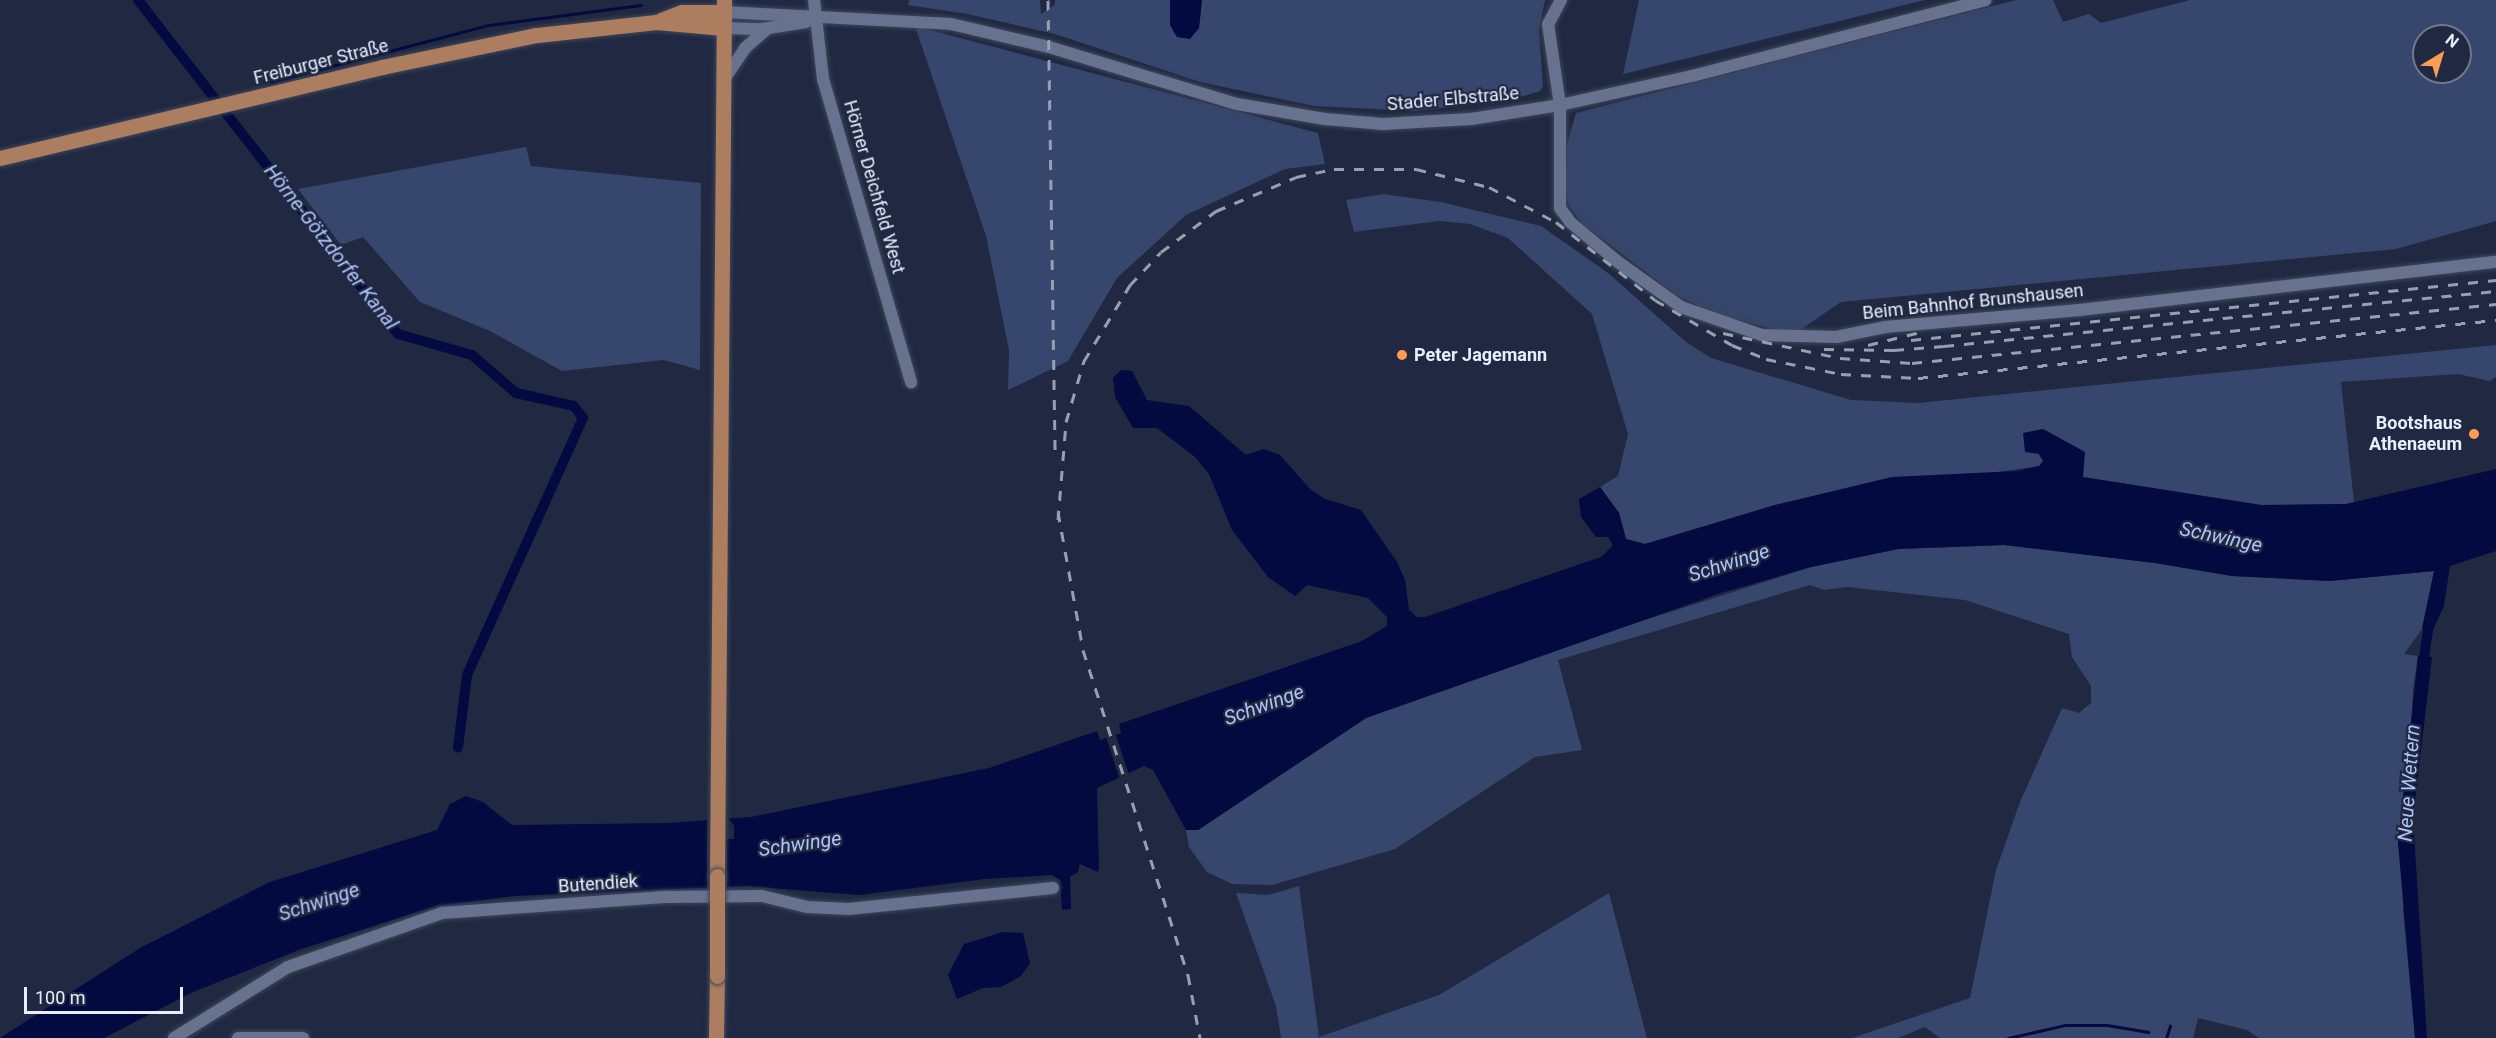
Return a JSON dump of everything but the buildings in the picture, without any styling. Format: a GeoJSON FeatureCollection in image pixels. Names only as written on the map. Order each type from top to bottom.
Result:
{"type":"FeatureCollection","features":[{"type":"Feature","properties":{"kind":"main road"},"geometry":{"type":"LineString","coordinates":[[682,12],[697,0]]}},
{"type":"Feature","properties":{"kind":"main road"},"geometry":{"type":"LineString","coordinates":[[716,1038],[724,6]]}},
{"type":"Feature","properties":{"kind":"main road","name":"Freiburger Straße"},"geometry":{"type":"LineString","coordinates":[[656,22],[682,12],[724,6]]}},
{"type":"Feature","properties":{"kind":"main road","name":"Freiburger Straße"},"geometry":{"type":"LineString","coordinates":[[0,158],[489,44],[575,29],[656,22],[724,28]]}},
{"type":"Feature","properties":{"kind":"street","name":"Hörner Deichfeld West"},"geometry":{"type":"LineString","coordinates":[[814,0],[823,79],[911,382]]}},
{"type":"Feature","properties":{"kind":"street","name":"Beim Bahnhof Brunshausen"},"geometry":{"type":"LineString","coordinates":[[1561,0],[1548,24],[1560,105],[1557,188],[1560,208],[1570,222],[1682,307],[1762,335],[1836,337],[1885,327],[2079,310],[2496,262]]}},
{"type":"Feature","properties":{"kind":"street","name":"Stader Elbstraße"},"geometry":{"type":"LineString","coordinates":[[724,6],[816,19],[905,19],[951,24],[1049,47],[1237,104],[1325,120],[1430,122],[1560,105],[1703,73],[1985,0]]}},
{"type":"Feature","properties":{"kind":"street","name":"Stader Elbstraße"},"geometry":{"type":"LineString","coordinates":[[724,28],[768,28],[816,19]]}},
{"type":"Feature","properties":{"kind":"street"},"geometry":{"type":"LineString","coordinates":[[723,81],[745,48],[768,28]]}},
{"type":"Feature","properties":{"kind":"street","name":"Butendiek"},"geometry":{"type":"LineString","coordinates":[[174,1038],[288,967],[441,913],[667,897],[750,896],[807,907],[849,909],[1053,888]]}},
{"type":"Feature","properties":{"kind":"street"},"geometry":{"type":"LineString","coordinates":[[238,1038],[303,1038]]}},
{"type":"Feature","properties":{"kind":"shaded area"},"geometry":{"type":"Polygon","coordinates":[[[909,0],[1040,0],[1041,14],[1055,5],[1055,0],[1170,0],[1170,25],[1177,37],[1199,28],[1202,0],[1545,0],[1539,29],[1543,86],[1540,91],[1514,99],[1416,111],[1314,106],[1200,82],[1055,34],[967,14],[908,5],[909,0]]]}},
{"type":"Feature","properties":{"kind":"shaded area"},"geometry":{"type":"Polygon","coordinates":[[[1639,0],[1925,0],[1623,74],[1639,0]]]}},
{"type":"Feature","properties":{"kind":"shaded area"},"geometry":{"type":"Polygon","coordinates":[[[2016,0],[2053,0],[2063,22],[2089,14],[2101,23],[2190,0],[2496,0],[2496,221],[2396,249],[1841,302],[1800,330],[1774,329],[1713,313],[1676,295],[1583,224],[1571,209],[1565,195],[1567,144],[1576,113],[2016,0]]]}},
{"type":"Feature","properties":{"kind":"shaded area"},"geometry":{"type":"Polygon","coordinates":[[[915,26],[1318,133],[1325,164],[1285,169],[1186,215],[1117,278],[1068,361],[1008,390],[1009,350],[986,236],[915,26]]]}},
{"type":"Feature","properties":{"kind":"shaded area"},"geometry":{"type":"Polygon","coordinates":[[[526,147],[531,166],[701,183],[700,370],[664,360],[562,371],[490,331],[420,302],[363,237],[341,245],[298,189],[526,147]]]}},
{"type":"Feature","properties":{"kind":"shaded area"},"geometry":{"type":"Polygon","coordinates":[[[1383,194],[1441,202],[1541,226],[1608,273],[1686,342],[1711,358],[1851,400],[1918,403],[2496,345],[2496,377],[2490,381],[2458,374],[2341,382],[2354,502],[2346,504],[2261,505],[2082,477],[2084,452],[2043,429],[2039,454],[2043,461],[2039,466],[1775,505],[1645,544],[1626,539],[1619,513],[1600,487],[1618,476],[1628,434],[1592,314],[1508,238],[1470,224],[1439,221],[1354,232],[1346,200],[1383,194]]]}},
{"type":"Feature","properties":{"kind":"shaded area"},"geometry":{"type":"Polygon","coordinates":[[[2004,545],[2155,563],[2232,576],[2330,581],[2434,571],[2422,629],[2404,654],[2418,656],[2413,689],[2403,910],[2415,1038],[2259,1038],[2247,1030],[2198,1018],[2193,1038],[1940,1038],[1925,1027],[1898,1038],[1852,1038],[1970,998],[1996,870],[2020,802],[2062,708],[2079,713],[2091,703],[2091,686],[2072,657],[2069,634],[1965,600],[1847,587],[1824,590],[1810,585],[1558,660],[1582,750],[1535,757],[1395,849],[1272,885],[1232,884],[1207,872],[1189,847],[1186,830],[1198,830],[1366,718],[1557,648],[1811,567],[1899,549],[2004,545]]]}},
{"type":"Feature","properties":{"kind":"shaded area"},"geometry":{"type":"Polygon","coordinates":[[[1299,886],[1319,1037],[1439,995],[1609,893],[1647,1038],[1281,1038],[1276,1006],[1236,893],[1268,895],[1299,886]]]}},
{"type":"Feature","properties":{"kind":"water"},"geometry":{"type":"Polygon","coordinates":[[[1170,0],[1202,0],[1199,28],[1190,39],[1177,37],[1170,25],[1170,0]]]}},
{"type":"Feature","properties":{"kind":"water","name":"Schwinge"},"geometry":{"type":"Polygon","coordinates":[[[1121,370],[1132,371],[1147,400],[1189,406],[1246,455],[1264,449],[1280,455],[1311,490],[1325,499],[1361,510],[1397,562],[1405,580],[1409,610],[1417,617],[1425,617],[1601,557],[1613,545],[1608,537],[1596,537],[1581,517],[1579,499],[1600,487],[1619,513],[1626,539],[1645,544],[1775,505],[1892,477],[2017,471],[2039,466],[2043,461],[2039,454],[2025,452],[2023,433],[2043,429],[2085,452],[2083,477],[2261,505],[2346,504],[2496,469],[2496,551],[2450,566],[2444,606],[2433,630],[2422,629],[2434,571],[2330,581],[2232,576],[2155,563],[2004,545],[1898,549],[1811,567],[1721,593],[1366,718],[1198,830],[1186,830],[1153,770],[1144,766],[1097,788],[1099,868],[1098,872],[1080,864],[1078,872],[1070,877],[1071,909],[1062,910],[1060,880],[1052,875],[985,879],[859,895],[746,886],[514,896],[437,906],[301,949],[193,992],[104,1038],[0,1038],[140,948],[270,882],[437,830],[450,804],[466,796],[483,802],[512,825],[668,823],[751,817],[989,768],[1097,731],[1100,740],[1121,733],[1119,724],[1362,641],[1387,626],[1387,617],[1368,598],[1307,585],[1295,596],[1268,577],[1232,530],[1209,474],[1195,457],[1157,428],[1133,428],[1115,397],[1113,378],[1121,370]]]}},
{"type":"Feature","properties":{"kind":"water"},"geometry":{"type":"Polygon","coordinates":[[[2418,656],[2432,657],[2413,818],[2427,1038],[2415,1038],[2398,843],[2418,656]]]}},
{"type":"Feature","properties":{"kind":"water"},"geometry":{"type":"Polygon","coordinates":[[[1003,932],[1023,933],[1030,963],[1021,976],[1001,987],[983,988],[957,999],[948,975],[964,944],[1003,932]]]}},
{"type":"Feature","properties":{"kind":"pier"},"geometry":{"type":"Polygon","coordinates":[[[1115,732],[1129,776],[1120,779],[1105,735],[1115,732]]]}},
{"type":"Feature","properties":{"kind":"pier"},"geometry":{"type":"Polygon","coordinates":[[[727,816],[734,826],[734,839],[727,839],[727,890],[707,891],[707,817],[727,816]]]}},
{"type":"Feature","properties":{"kind":"waterway","name":"Hörne-Götzdorfer Kanal"},"geometry":{"type":"LineString","coordinates":[[138,0],[398,334],[472,355],[516,393],[574,406],[583,418],[467,675],[458,747]]}},
{"type":"Feature","properties":{"kind":"waterway"},"geometry":{"type":"LineString","coordinates":[[271,82],[489,25],[641,5]]}},
{"type":"Feature","properties":{"kind":"waterway","name":"Neue Wettern"},"geometry":{"type":"LineString","coordinates":[[2422,670],[2430,618]]}},
{"type":"Feature","properties":{"kind":"waterway"},"geometry":{"type":"LineString","coordinates":[[2008,1038],[2065,1025],[2107,1025],[2148,1032]]}},
{"type":"Feature","properties":{"kind":"waterway"},"geometry":{"type":"LineString","coordinates":[[2166,1038],[2170,1026]]}},
{"type":"Feature","properties":{"kind":"railway"},"geometry":{"type":"LineString","coordinates":[[1048,0],[1055,458]]}},
{"type":"Feature","properties":{"kind":"railway"},"geometry":{"type":"LineString","coordinates":[[1058,520],[1066,422],[1084,361],[1130,285],[1161,252],[1216,211],[1296,177],[1334,169],[1416,169],[1489,187],[1556,222],[1655,300],[1732,345],[1766,359],[1841,374],[1918,378],[2496,320]]}},
{"type":"Feature","properties":{"kind":"railway"},"geometry":{"type":"LineString","coordinates":[[1911,340],[2496,280]]}},
{"type":"Feature","properties":{"kind":"railway"},"geometry":{"type":"LineString","coordinates":[[1824,349],[1894,350],[1944,346],[2496,291]]}},
{"type":"Feature","properties":{"kind":"railway"},"geometry":{"type":"LineString","coordinates":[[1723,333],[1840,358],[1912,363],[2496,304]]}},
{"type":"Feature","properties":{"kind":"railway"},"geometry":{"type":"LineString","coordinates":[[1868,345],[1920,332]]}},
{"type":"Feature","properties":{"kind":"railway"},"geometry":{"type":"LineString","coordinates":[[1058,512],[1083,650],[1188,975],[1200,1038]]}},
{"type":"Feature","properties":{"kind":"place","name":"Peter Jagemann"},"geometry":{"type":"Point","coordinates":[1402,355]}},
{"type":"Feature","properties":{"kind":"place","name":"Bootshaus Athenaeum"},"geometry":{"type":"Point","coordinates":[2474,434]}}]}
